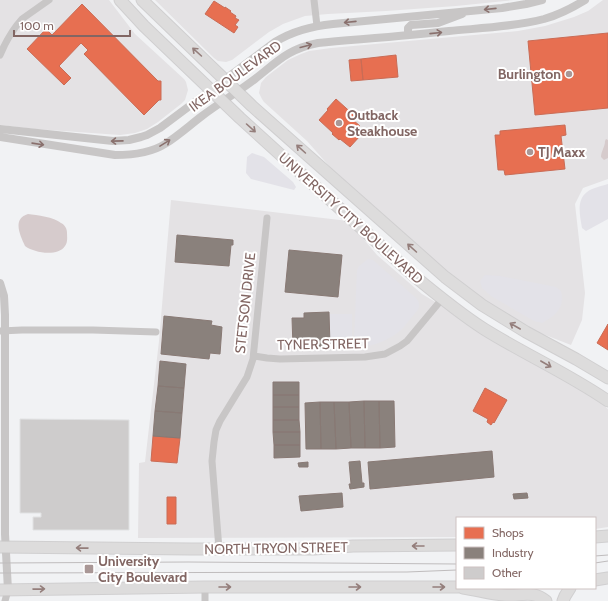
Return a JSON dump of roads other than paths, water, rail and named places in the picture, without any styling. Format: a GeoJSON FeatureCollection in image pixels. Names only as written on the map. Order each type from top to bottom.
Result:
{"type":"FeatureCollection","features":[{"type":"Feature","properties":{"kind":"main road","name":"UNIVERSITY CITY BOULEVARD"},"geometry":{"type":"LineString","coordinates":[[120,0],[144,26],[210,90],[408,270],[442,299],[484,329],[608,401]]}},
{"type":"Feature","properties":{"kind":"main road","name":"UNIVERSITY CITY BOULEVARD"},"geometry":{"type":"LineString","coordinates":[[142,0],[252,106],[432,266],[459,288],[501,317],[608,378]]}},
{"type":"Feature","properties":{"kind":"main road"},"geometry":{"type":"LineString","coordinates":[[596,537],[608,536]]}},
{"type":"Feature","properties":{"kind":"main road","name":"NORTH TRYON STREET"},"geometry":{"type":"LineString","coordinates":[[3,547],[220,549],[456,545]]}},
{"type":"Feature","properties":{"kind":"main road"},"geometry":{"type":"LineString","coordinates":[[596,580],[608,578]]}},
{"type":"Feature","properties":{"kind":"main road"},"geometry":{"type":"LineString","coordinates":[[4,590],[205,587],[456,587]]}},
{"type":"Feature","properties":{"kind":"main road"},"geometry":{"type":"LineString","coordinates":[[469,589],[506,596],[535,594],[546,601]]}},
{"type":"Feature","properties":{"kind":"main road"},"geometry":{"type":"LineString","coordinates":[[562,601],[569,589]]}},
{"type":"Feature","properties":{"kind":"street"},"geometry":{"type":"LineString","coordinates":[[0,55],[10,34],[19,23],[49,0]]}},
{"type":"Feature","properties":{"kind":"street"},"geometry":{"type":"LineString","coordinates":[[314,0],[317,26]]}},
{"type":"Feature","properties":{"kind":"street","name":"IKEA BOULEVARD"},"geometry":{"type":"LineString","coordinates":[[0,129],[94,140],[129,140],[147,135],[160,128],[225,79],[281,39],[294,32],[317,26],[519,6],[542,0]]}},
{"type":"Feature","properties":{"kind":"street","name":"IKEA BOULEVARD"},"geometry":{"type":"LineString","coordinates":[[0,137],[108,154],[137,154],[155,149],[166,143],[280,58],[301,47],[318,43],[508,25],[533,21],[544,19],[585,0]]}},
{"type":"Feature","properties":{"kind":"street"},"geometry":{"type":"LineString","coordinates":[[408,35],[408,28],[411,26],[438,23],[470,11]]}},
{"type":"Feature","properties":{"kind":"street","name":"STETSON DRIVE"},"geometry":{"type":"LineString","coordinates":[[220,549],[212,461],[214,442],[216,430],[220,421],[247,377],[254,356],[267,218]]}},
{"type":"Feature","properties":{"kind":"street"},"geometry":{"type":"LineString","coordinates":[[0,283],[4,301],[2,331],[3,547],[5,601]]}},
{"type":"Feature","properties":{"kind":"street","name":"TYNER STREET"},"geometry":{"type":"LineString","coordinates":[[254,356],[267,358],[308,358],[365,357],[380,355],[393,350],[408,341],[442,299]]}},
{"type":"Feature","properties":{"kind":"street"},"geometry":{"type":"LineString","coordinates":[[2,331],[93,330],[156,332]]}},
{"type":"Feature","properties":{"kind":"street"},"geometry":{"type":"LineString","coordinates":[[205,587],[205,601]]}},
{"type":"Feature","properties":{"kind":"tram line"},"geometry":{"type":"LineString","coordinates":[[596,556],[608,555]]}},
{"type":"Feature","properties":{"kind":"tram line"},"geometry":{"type":"LineString","coordinates":[[596,563],[608,561]]}},
{"type":"Feature","properties":{"kind":"tram line"},"geometry":{"type":"LineString","coordinates":[[0,563],[188,562],[456,564]]}},
{"type":"Feature","properties":{"kind":"tram line"},"geometry":{"type":"LineString","coordinates":[[0,573],[407,572],[456,570]]}},
{"type":"Feature","properties":{"kind":"place","name":"Burlington"},"geometry":{"type":"Point","coordinates":[569,74]}},
{"type":"Feature","properties":{"kind":"place","name":"Outback Steakhouse"},"geometry":{"type":"Point","coordinates":[339,123]}},
{"type":"Feature","properties":{"kind":"place","name":"TJ Maxx"},"geometry":{"type":"Point","coordinates":[530,152]}},
{"type":"Feature","properties":{"kind":"place","name":"University City Boulevard"},"geometry":{"type":"Point","coordinates":[89,569]}}]}
